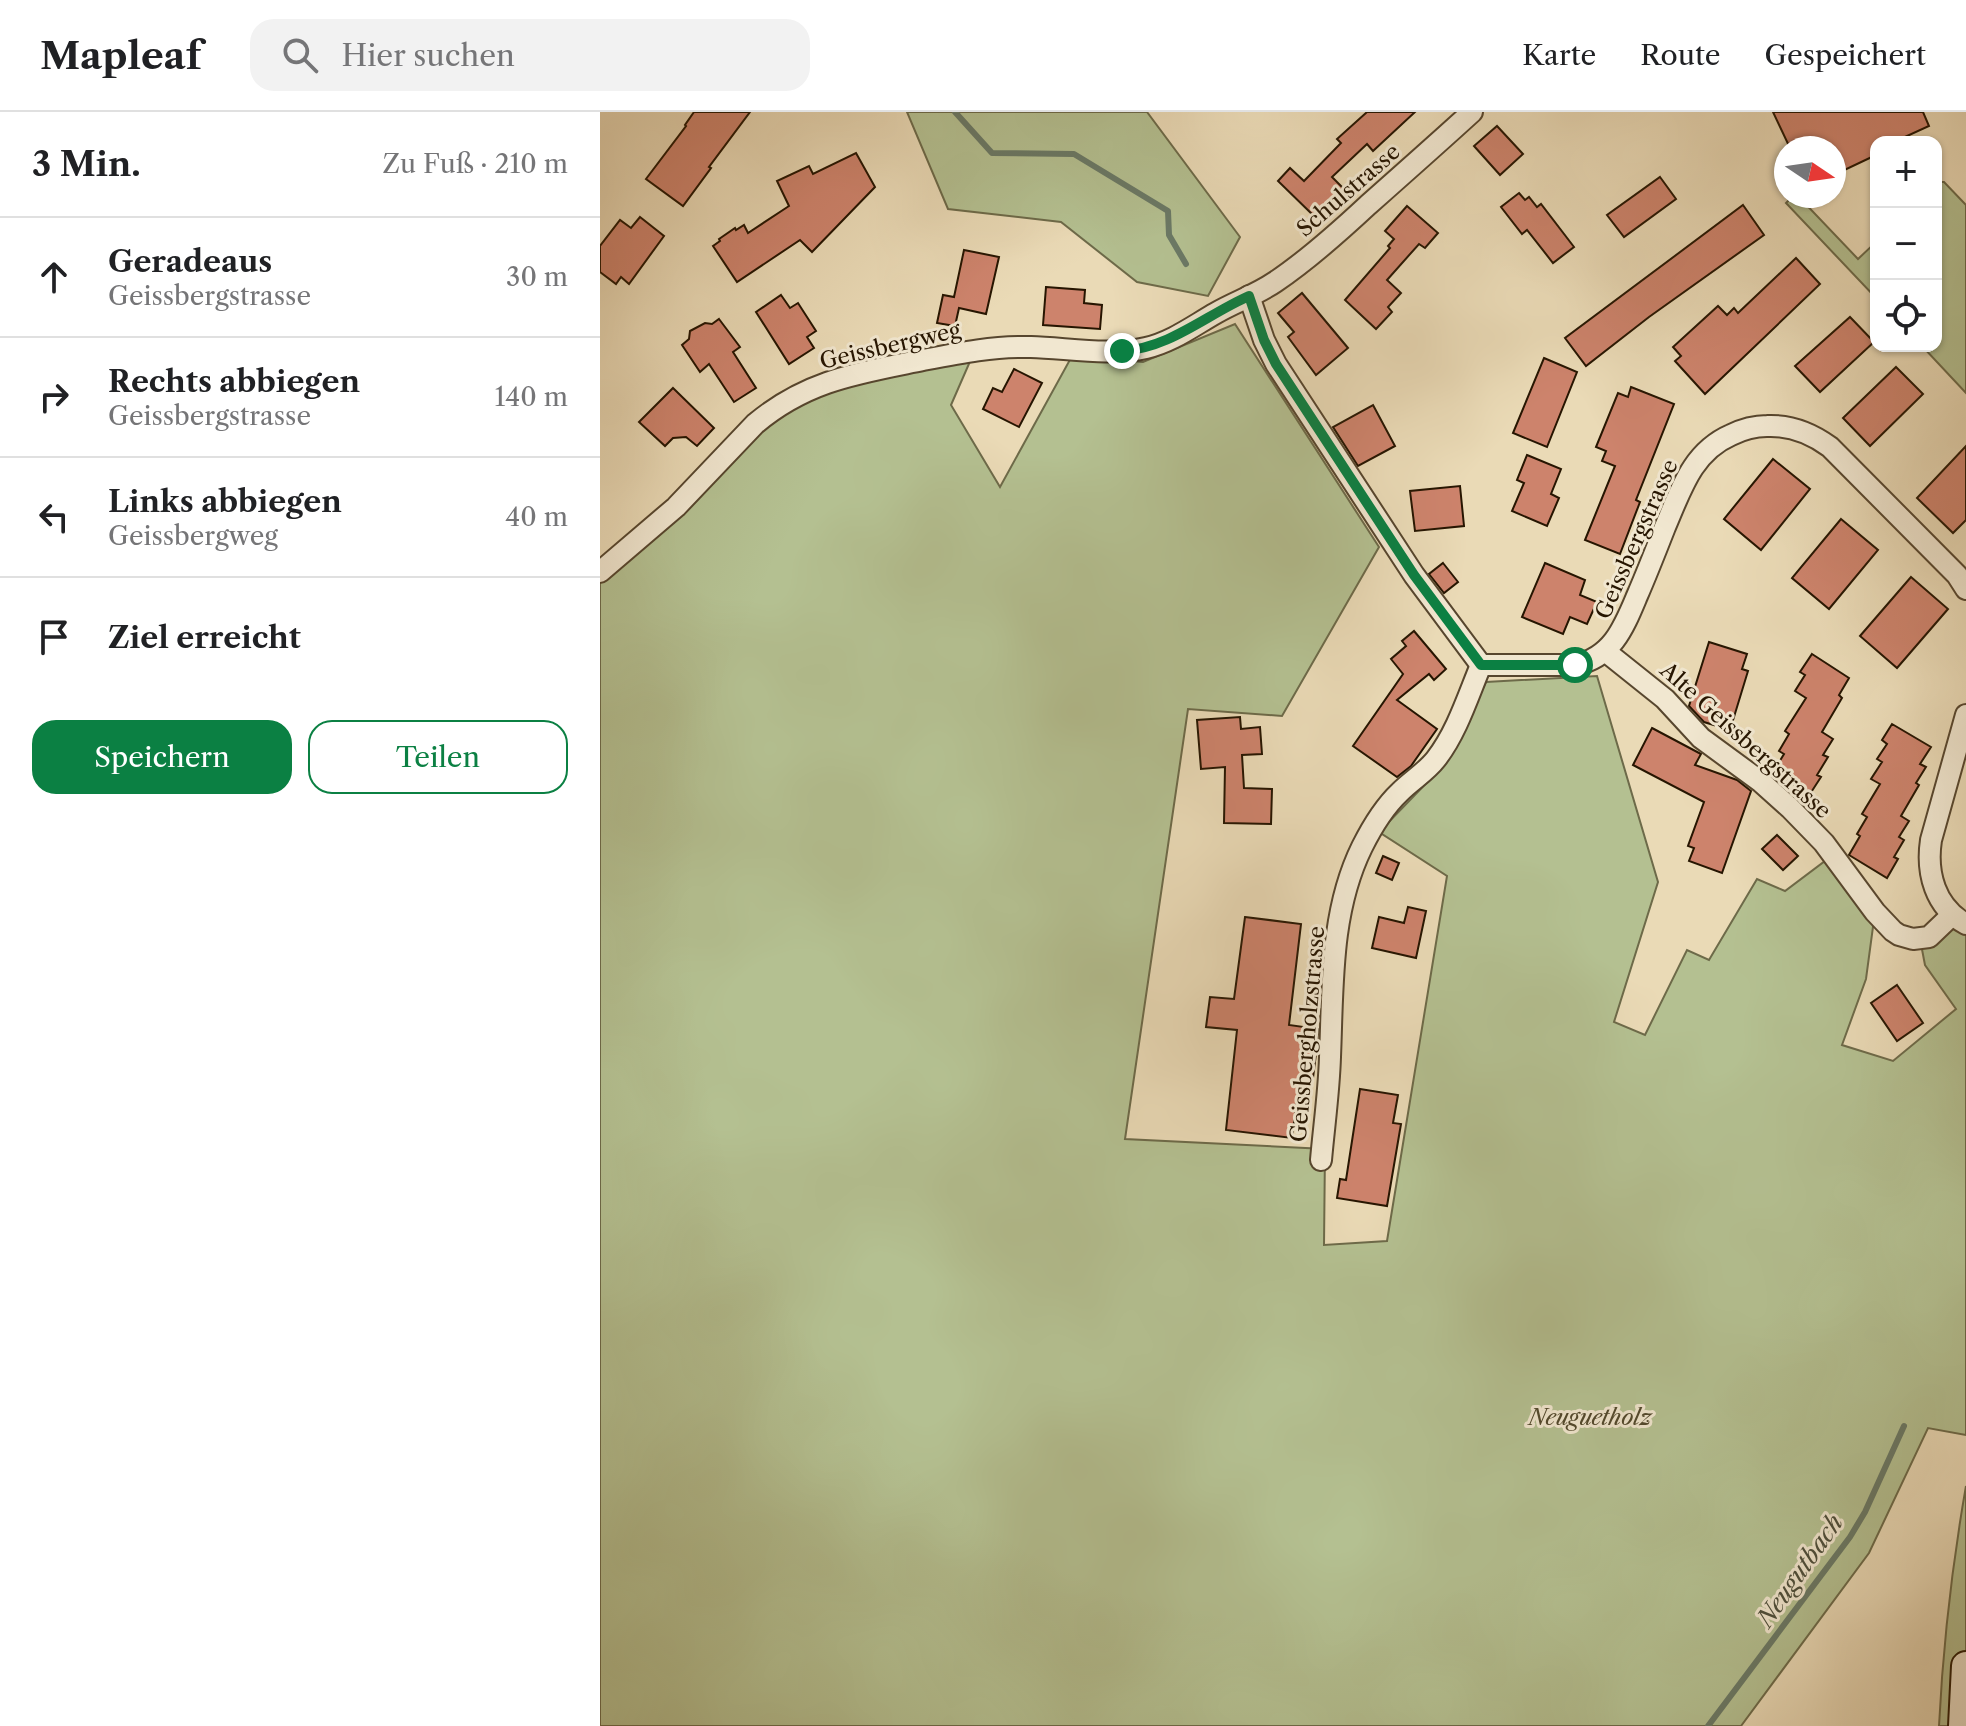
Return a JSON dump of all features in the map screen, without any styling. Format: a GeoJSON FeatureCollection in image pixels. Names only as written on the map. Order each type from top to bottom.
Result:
{"type":"FeatureCollection","features":[{"type":"Feature","properties":{"kind":"main road"},"geometry":{"type":"LineString","coordinates":[[1963,1726],[1966,1666]]}},
{"type":"Feature","properties":{"kind":"street","name":"Schulstrasse"},"geometry":{"type":"LineString","coordinates":[[1249,296],[1282,277],[1321,247],[1472,112]]}},
{"type":"Feature","properties":{"kind":"street","name":"Geissbergweg"},"geometry":{"type":"LineString","coordinates":[[600,572],[676,507],[755,424],[782,403],[810,388],[860,373],[988,348],[1122,351],[1145,348],[1174,338],[1249,296]]}},
{"type":"Feature","properties":{"kind":"street"},"geometry":{"type":"LineString","coordinates":[[1249,296],[1276,364],[1414,575],[1481,665]]}},
{"type":"Feature","properties":{"kind":"street","name":"Geissbergstrasse"},"geometry":{"type":"LineString","coordinates":[[1481,665],[1575,665],[1585,663],[1605,651],[1614,643],[1627,620],[1680,491],[1697,461],[1726,437],[1756,426],[1790,427],[1819,439],[1963,576]]}},
{"type":"Feature","properties":{"kind":"street","name":"Alte Geissbergstrasse"},"geometry":{"type":"LineString","coordinates":[[1605,651],[1665,699],[1701,738],[1761,782],[1790,808],[1824,843],[1875,912],[1893,931],[1913,939],[1929,937],[1959,920]]}},
{"type":"Feature","properties":{"kind":"street","name":"Geissbergholzstrasse"},"geometry":{"type":"LineString","coordinates":[[1321,1160],[1334,959],[1351,875],[1362,847],[1384,809],[1439,755],[1481,665]]}},
{"type":"Feature","properties":{"kind":"street"},"geometry":{"type":"LineString","coordinates":[[1959,920],[1938,896],[1932,882],[1929,853],[1966,715]]}},
{"type":"Feature","properties":{"kind":"green space"},"geometry":{"type":"Polygon","coordinates":[[[907,112],[1147,112],[1240,237],[1208,296],[1137,282],[1061,222],[948,209],[907,112]]]}},
{"type":"Feature","properties":{"kind":"green space"},"geometry":{"type":"Polygon","coordinates":[[[1942,182],[1966,205],[1966,393],[1928,352],[1942,352],[1942,182]]]}},
{"type":"Feature","properties":{"kind":"green space"},"geometry":{"type":"Polygon","coordinates":[[[1791,208],[1809,208],[1858,259],[1870,248],[1870,292],[1791,208]]]}},
{"type":"Feature","properties":{"kind":"green space","name":"Neuguetholz"},"geometry":{"type":"Polygon","coordinates":[[[1235,324],[1379,547],[1282,716],[1188,709],[1125,1139],[1325,1149],[1324,1245],[1387,1241],[1447,876],[1379,832],[1445,764],[1486,682],[1597,676],[1658,882],[1614,1022],[1645,1035],[1687,950],[1709,960],[1757,879],[1785,891],[1833,855],[1875,912],[1866,979],[1842,1045],[1893,1061],[1956,1009],[1925,965],[1920,939],[1936,931],[1966,924],[1966,1435],[1928,1428],[1869,1553],[1741,1726],[600,1726],[600,572],[782,403],[975,350],[951,405],[1000,487],[1072,356],[1143,362],[1235,324]]]}},
{"type":"Feature","properties":{"kind":"green space"},"geometry":{"type":"Polygon","coordinates":[[[1966,1486],[1966,1726],[1939,1726],[1949,1606],[1966,1486]]]}},
{"type":"Feature","properties":{"kind":"building"},"geometry":{"type":"Polygon","coordinates":[[[694,112],[750,112],[683,206],[646,179],[694,112]]]}},
{"type":"Feature","properties":{"kind":"building"},"geometry":{"type":"Polygon","coordinates":[[[1367,112],[1415,112],[1373,151],[1367,144],[1332,177],[1344,189],[1316,218],[1278,181],[1290,168],[1304,181],[1341,143],[1337,139],[1367,112]]]}},
{"type":"Feature","properties":{"kind":"building"},"geometry":{"type":"Polygon","coordinates":[[[1773,112],[1923,112],[1929,126],[1907,136],[1870,136],[1870,158],[1846,169],[1846,136],[1784,136],[1773,112]]]}},
{"type":"Feature","properties":{"kind":"building"},"geometry":{"type":"Polygon","coordinates":[[[1497,126],[1523,154],[1500,175],[1474,146],[1497,126]]]}},
{"type":"Feature","properties":{"kind":"building"},"geometry":{"type":"Polygon","coordinates":[[[856,153],[875,187],[812,252],[800,240],[737,282],[713,246],[719,239],[744,225],[748,233],[789,206],[777,181],[809,166],[813,174],[856,153]]]}},
{"type":"Feature","properties":{"kind":"building"},"geometry":{"type":"Polygon","coordinates":[[[1660,177],[1676,199],[1624,237],[1607,215],[1660,177]]]}},
{"type":"Feature","properties":{"kind":"building"},"geometry":{"type":"Polygon","coordinates":[[[1519,193],[1525,200],[1529,197],[1537,207],[1541,204],[1574,247],[1553,263],[1527,230],[1522,234],[1501,207],[1519,193]]]}},
{"type":"Feature","properties":{"kind":"building"},"geometry":{"type":"Polygon","coordinates":[[[1743,205],[1764,235],[1586,366],[1565,338],[1743,205]]]}},
{"type":"Feature","properties":{"kind":"building"},"geometry":{"type":"Polygon","coordinates":[[[1407,206],[1438,233],[1425,248],[1419,244],[1387,280],[1401,293],[1388,307],[1392,312],[1376,329],[1345,300],[1390,248],[1388,246],[1394,239],[1385,231],[1407,206]]]}},
{"type":"Feature","properties":{"kind":"building"},"geometry":{"type":"Polygon","coordinates":[[[640,217],[664,236],[629,284],[621,277],[616,284],[600,272],[600,246],[620,220],[631,228],[640,217]]]}},
{"type":"Feature","properties":{"kind":"building"},"geometry":{"type":"Polygon","coordinates":[[[964,250],[999,257],[986,314],[959,308],[955,326],[937,323],[943,295],[954,297],[964,250]]]}},
{"type":"Feature","properties":{"kind":"building"},"geometry":{"type":"Polygon","coordinates":[[[1796,258],[1820,284],[1705,394],[1675,361],[1681,356],[1673,347],[1718,306],[1727,315],[1734,308],[1738,313],[1796,258]]]}},
{"type":"Feature","properties":{"kind":"building"},"geometry":{"type":"Polygon","coordinates":[[[1046,287],[1085,290],[1084,303],[1102,305],[1100,329],[1043,325],[1046,287]]]}},
{"type":"Feature","properties":{"kind":"building"},"geometry":{"type":"Polygon","coordinates":[[[1302,293],[1348,348],[1316,375],[1288,337],[1294,332],[1278,313],[1302,293]]]}},
{"type":"Feature","properties":{"kind":"building"},"geometry":{"type":"Polygon","coordinates":[[[781,295],[790,308],[798,303],[816,331],[807,337],[814,348],[789,364],[756,312],[781,295]]]}},
{"type":"Feature","properties":{"kind":"building"},"geometry":{"type":"Polygon","coordinates":[[[1850,317],[1870,338],[1870,346],[1820,392],[1795,366],[1850,317]]]}},
{"type":"Feature","properties":{"kind":"building"},"geometry":{"type":"Polygon","coordinates":[[[719,319],[740,347],[733,352],[756,388],[734,402],[709,364],[700,372],[682,345],[689,339],[690,331],[719,319]]]}},
{"type":"Feature","properties":{"kind":"building"},"geometry":{"type":"Polygon","coordinates":[[[1544,358],[1577,372],[1547,447],[1513,433],[1544,358]]]}},
{"type":"Feature","properties":{"kind":"building"},"geometry":{"type":"Polygon","coordinates":[[[1896,367],[1923,394],[1870,446],[1843,418],[1896,367]]]}},
{"type":"Feature","properties":{"kind":"building"},"geometry":{"type":"Polygon","coordinates":[[[1014,369],[1042,383],[1019,427],[983,409],[993,388],[1002,392],[1014,369]]]}},
{"type":"Feature","properties":{"kind":"building"},"geometry":{"type":"Polygon","coordinates":[[[1631,387],[1674,404],[1636,500],[1640,502],[1620,554],[1585,540],[1615,466],[1602,461],[1606,451],[1596,447],[1618,393],[1628,397],[1631,387]]]}},
{"type":"Feature","properties":{"kind":"building"},"geometry":{"type":"Polygon","coordinates":[[[673,388],[714,428],[697,446],[686,437],[673,438],[665,446],[639,422],[673,388]]]}},
{"type":"Feature","properties":{"kind":"building"},"geometry":{"type":"Polygon","coordinates":[[[1373,405],[1395,446],[1358,466],[1333,427],[1373,405]]]}},
{"type":"Feature","properties":{"kind":"building"},"geometry":{"type":"Polygon","coordinates":[[[1966,446],[1966,520],[1953,533],[1917,498],[1966,446]]]}},
{"type":"Feature","properties":{"kind":"building"},"geometry":{"type":"Polygon","coordinates":[[[1527,455],[1561,469],[1551,494],[1559,498],[1547,526],[1512,511],[1524,483],[1517,480],[1527,455]]]}},
{"type":"Feature","properties":{"kind":"building"},"geometry":{"type":"Polygon","coordinates":[[[1773,459],[1810,489],[1761,550],[1724,519],[1773,459]]]}},
{"type":"Feature","properties":{"kind":"building"},"geometry":{"type":"Polygon","coordinates":[[[1460,486],[1464,526],[1415,531],[1410,491],[1460,486]]]}},
{"type":"Feature","properties":{"kind":"building"},"geometry":{"type":"Polygon","coordinates":[[[1841,519],[1878,550],[1829,609],[1792,578],[1841,519]]]}},
{"type":"Feature","properties":{"kind":"building"},"geometry":{"type":"Polygon","coordinates":[[[1443,563],[1458,582],[1444,593],[1429,574],[1443,563]]]}},
{"type":"Feature","properties":{"kind":"building"},"geometry":{"type":"Polygon","coordinates":[[[1545,563],[1585,580],[1580,595],[1597,602],[1587,624],[1570,617],[1563,634],[1522,617],[1545,563]]]}},
{"type":"Feature","properties":{"kind":"building"},"geometry":{"type":"Polygon","coordinates":[[[1911,577],[1948,609],[1897,668],[1860,636],[1911,577]]]}},
{"type":"Feature","properties":{"kind":"building"},"geometry":{"type":"Polygon","coordinates":[[[1414,631],[1446,669],[1434,680],[1429,674],[1397,700],[1437,729],[1411,766],[1397,777],[1353,746],[1403,674],[1391,659],[1406,646],[1402,641],[1414,631]]]}},
{"type":"Feature","properties":{"kind":"building"},"geometry":{"type":"Polygon","coordinates":[[[1709,642],[1747,654],[1742,669],[1748,671],[1730,730],[1704,722],[1689,706],[1709,642]]]}},
{"type":"Feature","properties":{"kind":"building"},"geometry":{"type":"Polygon","coordinates":[[[1812,654],[1849,678],[1839,695],[1842,698],[1822,732],[1833,739],[1823,755],[1828,757],[1817,775],[1821,777],[1810,794],[1773,772],[1784,754],[1779,751],[1789,734],[1785,731],[1806,698],[1795,691],[1805,675],[1800,672],[1812,654]]]}},
{"type":"Feature","properties":{"kind":"building"},"geometry":{"type":"Polygon","coordinates":[[[1240,717],[1241,729],[1260,727],[1262,754],[1242,755],[1244,788],[1272,789],[1271,824],[1224,823],[1225,767],[1201,769],[1197,720],[1240,717]]]}},
{"type":"Feature","properties":{"kind":"building"},"geometry":{"type":"Polygon","coordinates":[[[1892,724],[1931,747],[1920,764],[1926,767],[1916,783],[1919,785],[1901,816],[1909,821],[1899,837],[1904,840],[1887,878],[1849,855],[1867,817],[1862,814],[1880,784],[1871,779],[1882,762],[1877,759],[1887,744],[1882,740],[1892,724]]]}},
{"type":"Feature","properties":{"kind":"building"},"geometry":{"type":"Polygon","coordinates":[[[1652,728],[1701,754],[1695,765],[1737,780],[1751,791],[1722,873],[1689,861],[1694,848],[1688,846],[1704,802],[1633,765],[1652,728]]]}},
{"type":"Feature","properties":{"kind":"building"},"geometry":{"type":"Polygon","coordinates":[[[1777,835],[1798,856],[1783,870],[1762,849],[1777,835]]]}},
{"type":"Feature","properties":{"kind":"building"},"geometry":{"type":"Polygon","coordinates":[[[1383,856],[1399,863],[1392,880],[1376,873],[1383,856]]]}},
{"type":"Feature","properties":{"kind":"building"},"geometry":{"type":"Polygon","coordinates":[[[1408,907],[1426,911],[1416,958],[1372,948],[1379,917],[1404,923],[1408,907]]]}},
{"type":"Feature","properties":{"kind":"building"},"geometry":{"type":"Polygon","coordinates":[[[1245,917],[1301,924],[1289,1025],[1318,1029],[1313,1078],[1300,1076],[1292,1138],[1226,1130],[1237,1030],[1206,1027],[1210,997],[1234,999],[1245,917]]]}},
{"type":"Feature","properties":{"kind":"building"},"geometry":{"type":"Polygon","coordinates":[[[1897,985],[1923,1023],[1897,1041],[1871,1003],[1897,985]]]}},
{"type":"Feature","properties":{"kind":"building"},"geometry":{"type":"Polygon","coordinates":[[[1360,1089],[1398,1095],[1393,1123],[1401,1124],[1387,1206],[1337,1198],[1340,1179],[1346,1180],[1360,1089]]]}},
{"type":"Feature","properties":{"kind":"waterway"},"geometry":{"type":"LineString","coordinates":[[955,112],[992,153],[1074,154],[1168,211],[1169,235],[1186,264]]}},
{"type":"Feature","properties":{"kind":"waterway","name":"Neugutbach"},"geometry":{"type":"LineString","coordinates":[[1708,1726],[1850,1537],[1865,1512],[1904,1426]]}},
{"type":"Feature","properties":{"kind":"route"},"geometry":{"type":"LineString","coordinates":[[1122,351],[1145,348],[1174,338],[1249,296],[1276,364],[1414,575],[1481,665],[1575,665]]}}]}
